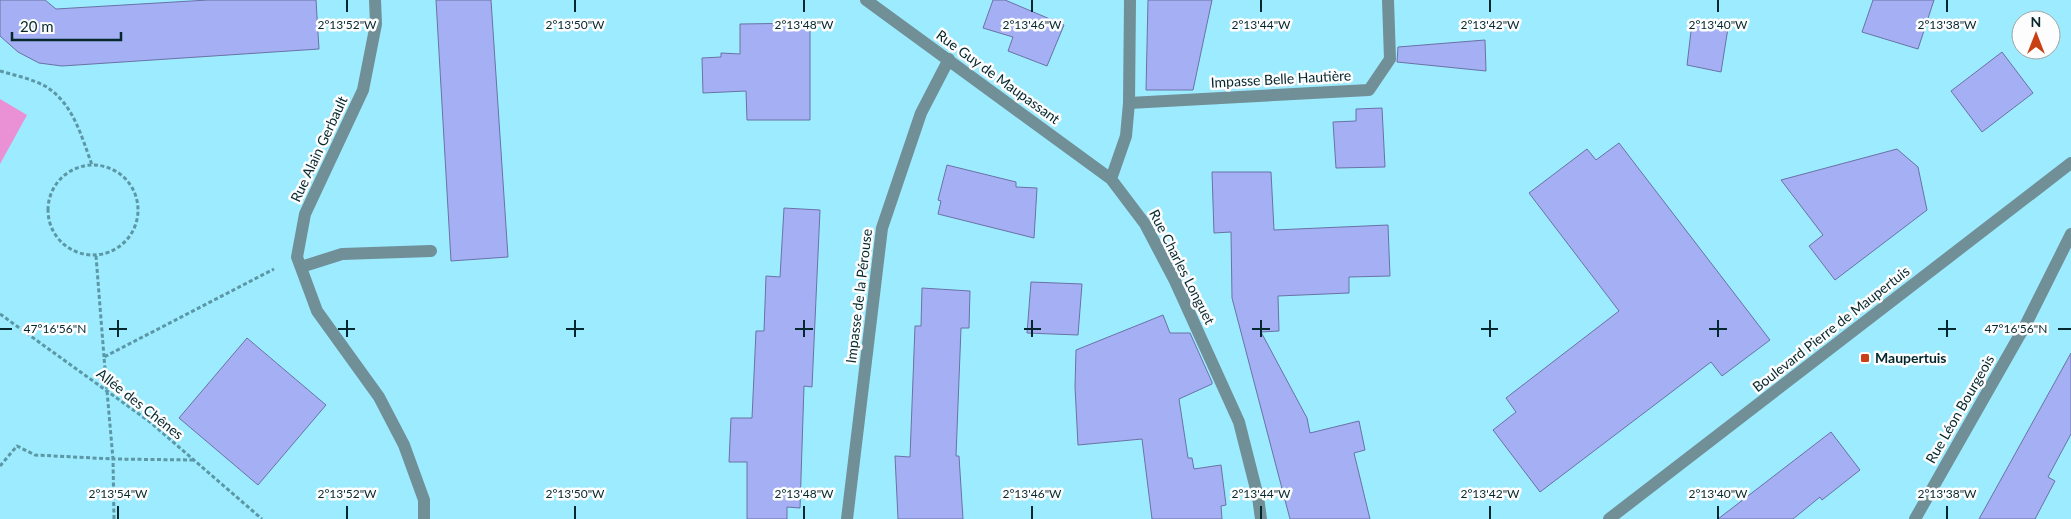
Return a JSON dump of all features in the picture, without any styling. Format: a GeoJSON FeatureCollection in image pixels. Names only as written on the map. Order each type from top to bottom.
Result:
{"type":"FeatureCollection","features":[{"type":"Feature","properties":{"kind":"street","name":"Rue Alain Gerbault"},"geometry":{"type":"LineString","coordinates":[[299,262],[305,214],[363,90],[376,24],[375,0]]}},
{"type":"Feature","properties":{"kind":"street","name":"Rue Guy de Maupassant"},"geometry":{"type":"LineString","coordinates":[[866,0],[1111,179]]}},
{"type":"Feature","properties":{"kind":"street"},"geometry":{"type":"LineString","coordinates":[[1111,179],[1126,136],[1129,103],[1130,0]]}},
{"type":"Feature","properties":{"kind":"street","name":"Impasse Belle Hautière"},"geometry":{"type":"LineString","coordinates":[[1129,103],[1369,90],[1390,59],[1388,0]]}},
{"type":"Feature","properties":{"kind":"street","name":"Impasse de la Pérouse"},"geometry":{"type":"LineString","coordinates":[[847,519],[882,228],[922,114],[949,59]]}},
{"type":"Feature","properties":{"kind":"street","name":"Boulevard Pierre de Maupertuis"},"geometry":{"type":"LineString","coordinates":[[1609,519],[2070,166]]}},
{"type":"Feature","properties":{"kind":"street","name":"Rue Charles Longuet"},"geometry":{"type":"LineString","coordinates":[[1111,179],[1145,224],[1175,281],[1220,377],[1239,422],[1258,497],[1261,519]]}},
{"type":"Feature","properties":{"kind":"street","name":"Rue Léon Bourgeois"},"geometry":{"type":"LineString","coordinates":[[1915,519],[2026,324],[2071,234]]}},
{"type":"Feature","properties":{"kind":"street"},"geometry":{"type":"LineString","coordinates":[[424,519],[424,500],[404,445],[379,397],[317,311],[299,262],[342,254],[431,251]]}},
{"type":"Feature","properties":{"kind":"path"},"geometry":{"type":"LineString","coordinates":[[0,71],[43,85],[58,96],[75,118],[92,165]]}},
{"type":"Feature","properties":{"kind":"path"},"geometry":{"type":"LineString","coordinates":[[92,165],[112,168],[128,181],[137,199],[138,209],[138,219],[130,237],[115,251],[96,256],[75,252],[59,240],[49,222],[48,216],[48,202],[56,183],[72,170],[92,165]]}},
{"type":"Feature","properties":{"kind":"path"},"geometry":{"type":"LineString","coordinates":[[96,256],[113,459],[114,519]]}},
{"type":"Feature","properties":{"kind":"path"},"geometry":{"type":"LineString","coordinates":[[104,357],[299,262]]}},
{"type":"Feature","properties":{"kind":"path","name":"Allée des Chênes"},"geometry":{"type":"LineString","coordinates":[[0,314],[150,422],[262,519]]}},
{"type":"Feature","properties":{"kind":"path"},"geometry":{"type":"LineString","coordinates":[[0,466],[17,446],[35,455],[113,459],[193,460]]}},
{"type":"Feature","properties":{"kind":"shaded area"},"geometry":{"type":"Polygon","coordinates":[[[0,99],[27,115],[0,164],[0,99]]]}},
{"type":"Feature","properties":{"kind":"building"},"geometry":{"type":"Polygon","coordinates":[[[0,0],[45,0],[56,9],[208,0],[316,0],[319,49],[62,66],[39,63],[18,52],[0,36],[0,0]]]}},
{"type":"Feature","properties":{"kind":"building"},"geometry":{"type":"Polygon","coordinates":[[[436,0],[491,0],[508,257],[451,261],[436,0]]]}},
{"type":"Feature","properties":{"kind":"building"},"geometry":{"type":"Polygon","coordinates":[[[993,0],[1005,0],[1064,25],[1047,66],[1008,51],[1013,37],[983,28],[993,0]]]}},
{"type":"Feature","properties":{"kind":"building"},"geometry":{"type":"Polygon","coordinates":[[[1148,0],[1212,0],[1193,90],[1146,90],[1148,0]]]}},
{"type":"Feature","properties":{"kind":"building"},"geometry":{"type":"Polygon","coordinates":[[[1873,0],[1934,0],[1918,49],[1862,32],[1873,0]]]}},
{"type":"Feature","properties":{"kind":"building"},"geometry":{"type":"Polygon","coordinates":[[[810,23],[810,120],[747,120],[746,91],[703,93],[702,58],[721,57],[721,53],[740,54],[740,24],[810,23]]]}},
{"type":"Feature","properties":{"kind":"building"},"geometry":{"type":"Polygon","coordinates":[[[1692,23],[1728,28],[1721,72],[1687,65],[1692,23]]]}},
{"type":"Feature","properties":{"kind":"building"},"geometry":{"type":"Polygon","coordinates":[[[1485,40],[1486,71],[1397,62],[1398,47],[1485,40]]]}},
{"type":"Feature","properties":{"kind":"building"},"geometry":{"type":"Polygon","coordinates":[[[2002,52],[2033,93],[1982,132],[1951,91],[2002,52]]]}},
{"type":"Feature","properties":{"kind":"building"},"geometry":{"type":"Polygon","coordinates":[[[1382,108],[1385,167],[1336,168],[1333,122],[1356,121],[1356,109],[1382,108]]]}},
{"type":"Feature","properties":{"kind":"building"},"geometry":{"type":"Polygon","coordinates":[[[1619,143],[1770,340],[1722,376],[1711,362],[1540,492],[1493,430],[1516,412],[1506,398],[1619,311],[1529,193],[1587,149],[1596,160],[1619,143]]]}},
{"type":"Feature","properties":{"kind":"building"},"geometry":{"type":"Polygon","coordinates":[[[1897,149],[1918,167],[1927,210],[1835,280],[1809,246],[1823,235],[1781,180],[1897,149]]]}},
{"type":"Feature","properties":{"kind":"building"},"geometry":{"type":"Polygon","coordinates":[[[947,165],[1016,182],[1016,187],[1037,188],[1034,238],[938,214],[941,201],[938,200],[947,165]]]}},
{"type":"Feature","properties":{"kind":"building"},"geometry":{"type":"Polygon","coordinates":[[[1212,172],[1271,172],[1274,230],[1388,225],[1390,276],[1349,277],[1349,293],[1278,296],[1279,331],[1261,332],[1307,418],[1310,433],[1359,421],[1365,450],[1354,453],[1370,519],[1290,519],[1232,298],[1231,232],[1214,233],[1212,172]]]}},
{"type":"Feature","properties":{"kind":"building"},"geometry":{"type":"Polygon","coordinates":[[[784,208],[820,210],[812,387],[804,386],[800,508],[787,507],[787,519],[747,519],[747,462],[729,462],[731,418],[752,418],[756,331],[764,331],[766,276],[780,277],[784,208]]]}},
{"type":"Feature","properties":{"kind":"building"},"geometry":{"type":"Polygon","coordinates":[[[1031,282],[1082,284],[1078,335],[1027,333],[1031,282]]]}},
{"type":"Feature","properties":{"kind":"building"},"geometry":{"type":"Polygon","coordinates":[[[922,288],[970,291],[969,328],[961,328],[956,456],[959,456],[963,519],[898,519],[895,456],[910,457],[915,326],[921,326],[922,288]]]}},
{"type":"Feature","properties":{"kind":"building"},"geometry":{"type":"Polygon","coordinates":[[[1163,315],[1170,333],[1190,333],[1212,382],[1212,384],[1179,399],[1188,458],[1192,458],[1194,469],[1221,465],[1226,505],[1221,506],[1222,519],[1152,519],[1142,439],[1078,445],[1075,387],[1076,350],[1163,315]]]}},
{"type":"Feature","properties":{"kind":"building"},"geometry":{"type":"Polygon","coordinates":[[[247,338],[326,405],[258,485],[179,418],[247,338]]]}},
{"type":"Feature","properties":{"kind":"building"},"geometry":{"type":"Polygon","coordinates":[[[2071,353],[2071,434],[2048,477],[2055,481],[2035,519],[1979,519],[2071,353]]]}},
{"type":"Feature","properties":{"kind":"building"},"geometry":{"type":"Polygon","coordinates":[[[1831,432],[1860,470],[1822,500],[1820,497],[1793,519],[1718,519],[1831,432]]]}},
{"type":"Feature","properties":{"kind":"place","name":"Maupertuis"},"geometry":{"type":"Point","coordinates":[1865,358]}}]}
